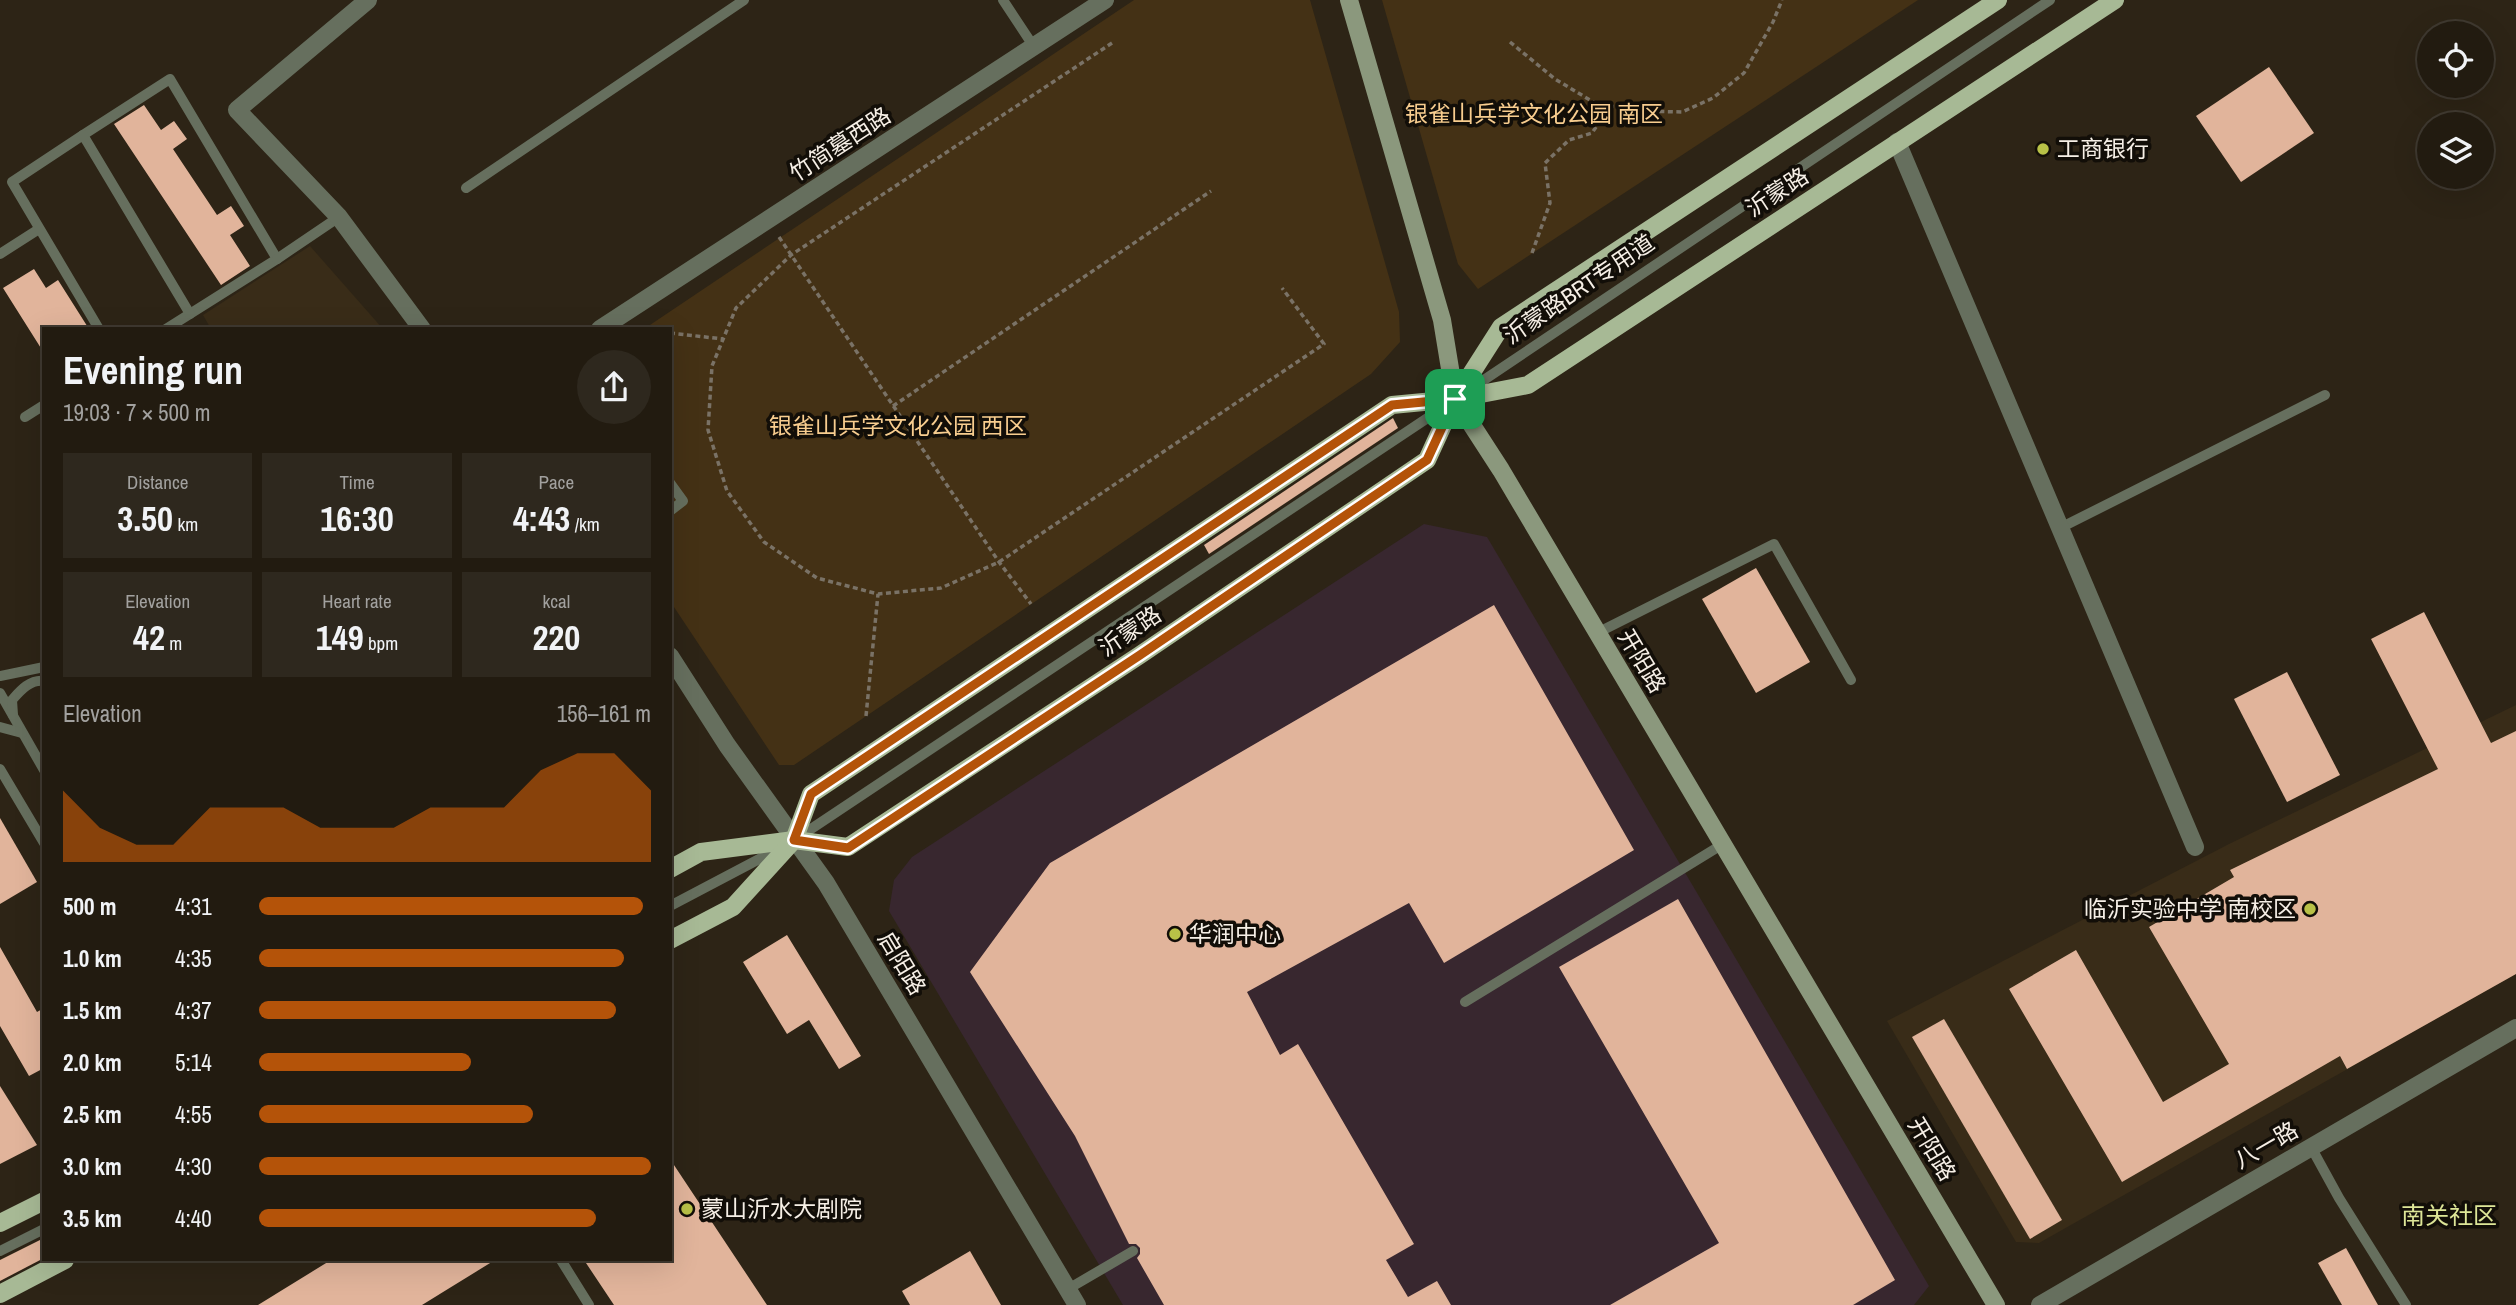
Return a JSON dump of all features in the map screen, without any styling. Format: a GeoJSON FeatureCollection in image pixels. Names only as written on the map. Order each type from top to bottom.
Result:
{"type":"FeatureCollection","features":[{"type":"Feature","properties":{"kind":"main road","name":"沂蒙路"},"geometry":{"type":"LineString","coordinates":[[672,868],[701,852],[794,840],[848,848],[1427,460],[1455,399],[1501,327],[1998,0]]}},
{"type":"Feature","properties":{"kind":"main road","name":"沂蒙路"},"geometry":{"type":"LineString","coordinates":[[672,939],[733,907],[794,840],[811,794],[1392,405],[1455,399],[1528,385],[2115,0]]}},
{"type":"Feature","properties":{"kind":"main road"},"geometry":{"type":"LineString","coordinates":[[0,1223],[42,1202]]}},
{"type":"Feature","properties":{"kind":"main road"},"geometry":{"type":"LineString","coordinates":[[0,1294],[63,1261]]}},
{"type":"Feature","properties":{"kind":"street"},"geometry":{"type":"LineString","coordinates":[[368,0],[237,110],[339,217],[421,327]]}},
{"type":"Feature","properties":{"kind":"street","name":"竹简墓西路"},"geometry":{"type":"LineString","coordinates":[[603,327],[1105,0]]}},
{"type":"Feature","properties":{"kind":"street","name":"开阳路"},"geometry":{"type":"LineString","coordinates":[[1349,0],[1442,320],[1455,399],[1996,1305]]}},
{"type":"Feature","properties":{"kind":"street"},"geometry":{"type":"LineString","coordinates":[[1897,142],[2196,847]]}},
{"type":"Feature","properties":{"kind":"street","name":"启阳路"},"geometry":{"type":"LineString","coordinates":[[672,659],[727,745],[833,894],[1072,1297]]}},
{"type":"Feature","properties":{"kind":"street","name":"八一路"},"geometry":{"type":"LineString","coordinates":[[2040,1305],[2516,1028]]}},
{"type":"Feature","properties":{"kind":"lane"},"geometry":{"type":"LineString","coordinates":[[466,188],[744,0]]}},
{"type":"Feature","properties":{"kind":"lane"},"geometry":{"type":"LineString","coordinates":[[1003,0],[1034,47]]}},
{"type":"Feature","properties":{"kind":"lane","name":"沂蒙路BRT专用道"},"geometry":{"type":"LineString","coordinates":[[672,905],[794,840],[2050,0]]}},
{"type":"Feature","properties":{"kind":"lane"},"geometry":{"type":"LineString","coordinates":[[98,327],[12,182],[170,79],[277,259]]}},
{"type":"Feature","properties":{"kind":"lane"},"geometry":{"type":"LineString","coordinates":[[83,135],[190,314]]}},
{"type":"Feature","properties":{"kind":"lane"},"geometry":{"type":"LineString","coordinates":[[169,327],[339,217]]}},
{"type":"Feature","properties":{"kind":"lane"},"geometry":{"type":"LineString","coordinates":[[0,254],[39,229]]}},
{"type":"Feature","properties":{"kind":"lane"},"geometry":{"type":"LineString","coordinates":[[2060,528],[2325,395]]}},
{"type":"Feature","properties":{"kind":"lane"},"geometry":{"type":"LineString","coordinates":[[24,417],[42,406]]}},
{"type":"Feature","properties":{"kind":"lane"},"geometry":{"type":"LineString","coordinates":[[672,486],[683,501],[672,509]]}},
{"type":"Feature","properties":{"kind":"lane"},"geometry":{"type":"LineString","coordinates":[[1597,633],[1774,544],[1851,680]]}},
{"type":"Feature","properties":{"kind":"lane"},"geometry":{"type":"LineString","coordinates":[[0,676],[42,667]]}},
{"type":"Feature","properties":{"kind":"lane"},"geometry":{"type":"LineString","coordinates":[[13,718],[12,700],[24,687],[42,681]]}},
{"type":"Feature","properties":{"kind":"lane"},"geometry":{"type":"LineString","coordinates":[[0,693],[42,767]]}},
{"type":"Feature","properties":{"kind":"lane"},"geometry":{"type":"LineString","coordinates":[[0,727],[22,733]]}},
{"type":"Feature","properties":{"kind":"lane"},"geometry":{"type":"LineString","coordinates":[[0,769],[42,840]]}},
{"type":"Feature","properties":{"kind":"lane"},"geometry":{"type":"LineString","coordinates":[[1465,1002],[1723,844]]}},
{"type":"Feature","properties":{"kind":"lane"},"geometry":{"type":"LineString","coordinates":[[2311,1147],[2339,1198],[2406,1305]]}},
{"type":"Feature","properties":{"kind":"lane"},"geometry":{"type":"LineString","coordinates":[[0,1251],[42,1230]]}},
{"type":"Feature","properties":{"kind":"lane"},"geometry":{"type":"LineString","coordinates":[[1072,1297],[1133,1251]]}},
{"type":"Feature","properties":{"kind":"lane"},"geometry":{"type":"LineString","coordinates":[[562,1261],[589,1305]]}},
{"type":"Feature","properties":{"kind":"path"},"geometry":{"type":"LineString","coordinates":[[1510,42],[1555,79],[1595,103],[1638,111],[1682,112],[1713,98],[1744,73],[1773,22],[1782,0]]}},
{"type":"Feature","properties":{"kind":"path"},"geometry":{"type":"LineString","coordinates":[[1112,43],[791,255],[736,308],[712,366],[708,430],[727,491],[764,542],[817,578],[878,594],[941,588],[999,562],[1324,344],[1282,288]]}},
{"type":"Feature","properties":{"kind":"path"},"geometry":{"type":"LineString","coordinates":[[1532,254],[1550,203],[1545,163],[1569,141],[1592,133],[1610,106]]}},
{"type":"Feature","properties":{"kind":"path"},"geometry":{"type":"LineString","coordinates":[[893,406],[1211,191]]}},
{"type":"Feature","properties":{"kind":"path"},"geometry":{"type":"LineString","coordinates":[[768,220],[999,562],[1031,604]]}},
{"type":"Feature","properties":{"kind":"path"},"geometry":{"type":"LineString","coordinates":[[672,333],[723,339]]}},
{"type":"Feature","properties":{"kind":"path"},"geometry":{"type":"LineString","coordinates":[[866,716],[878,594]]}},
{"type":"Feature","properties":{"kind":"shaded area"},"geometry":{"type":"Polygon","coordinates":[[[310,246],[381,327],[210,327],[203,315],[310,246]]]}},
{"type":"Feature","properties":{"kind":"shaded area"},"geometry":{"type":"Polygon","coordinates":[[[1424,524],[1487,537],[1929,1286],[1914,1305],[1123,1305],[889,911],[894,880],[912,857],[1424,524]]]}},
{"type":"Feature","properties":{"kind":"shaded area","name":"临沂实验中学 南校区"},"geometry":{"type":"Polygon","coordinates":[[[2516,705],[2516,974],[2039,1243],[2016,1242],[1887,1021],[2229,844],[2516,705]]]}},
{"type":"Feature","properties":{"kind":"green space","name":"银雀山兵学文化公园 西区"},"geometry":{"type":"Polygon","coordinates":[[[1134,0],[1310,0],[1399,312],[1400,342],[1371,374],[794,765],[779,765],[672,604],[672,327],[647,327],[1134,0]]]}},
{"type":"Feature","properties":{"kind":"green space","name":"银雀山兵学文化公园 南区"},"geometry":{"type":"Polygon","coordinates":[[[1382,0],[1918,0],[1478,289],[1458,264],[1382,0]]]}},
{"type":"Feature","properties":{"kind":"building"},"geometry":{"type":"Polygon","coordinates":[[[2269,67],[2314,133],[2241,182],[2196,116],[2269,67]]]}},
{"type":"Feature","properties":{"kind":"building"},"geometry":{"type":"Polygon","coordinates":[[[144,105],[161,130],[174,121],[187,139],[173,149],[217,215],[231,206],[244,226],[230,235],[250,266],[221,285],[114,124],[144,105]]]}},
{"type":"Feature","properties":{"kind":"building"},"geometry":{"type":"Polygon","coordinates":[[[34,269],[46,288],[58,280],[88,327],[42,327],[42,350],[3,288],[34,269]]]}},
{"type":"Feature","properties":{"kind":"building"},"geometry":{"type":"Polygon","coordinates":[[[1393,418],[1398,428],[1209,554],[1204,545],[1393,418]]]}},
{"type":"Feature","properties":{"kind":"building"},"geometry":{"type":"Polygon","coordinates":[[[1756,568],[1810,662],[1756,693],[1702,599],[1756,568]]]}},
{"type":"Feature","properties":{"kind":"building","name":"华润中心"},"geometry":{"type":"Polygon","coordinates":[[[1494,605],[1634,850],[1444,963],[1409,903],[1247,992],[1280,1055],[1298,1044],[1414,1244],[1386,1260],[1408,1297],[1437,1281],[1451,1305],[1164,1305],[1137,1258],[1140,1248],[1136,1244],[1129,1244],[1075,1136],[970,972],[1050,863],[1494,605]]]}},
{"type":"Feature","properties":{"kind":"building","name":"临沂实验中学 南校区"},"geometry":{"type":"Polygon","coordinates":[[[2424,612],[2491,743],[2516,731],[2516,974],[2347,1069],[2340,1056],[2122,1182],[2009,989],[2076,950],[2163,1102],[2229,1064],[2149,927],[2234,877],[2230,870],[2438,769],[2371,639],[2424,612]]]}},
{"type":"Feature","properties":{"kind":"building"},"geometry":{"type":"Polygon","coordinates":[[[2287,672],[2340,775],[2287,802],[2234,699],[2287,672]]]}},
{"type":"Feature","properties":{"kind":"building"},"geometry":{"type":"Polygon","coordinates":[[[0,818],[37,882],[0,904],[0,818]]]}},
{"type":"Feature","properties":{"kind":"building"},"geometry":{"type":"Polygon","coordinates":[[[1678,899],[1895,1280],[1853,1305],[1610,1305],[1719,1243],[1559,967],[1678,899]]]}},
{"type":"Feature","properties":{"kind":"building"},"geometry":{"type":"Polygon","coordinates":[[[787,935],[861,1056],[839,1069],[809,1020],[787,1034],[743,962],[787,935]]]}},
{"type":"Feature","properties":{"kind":"building"},"geometry":{"type":"Polygon","coordinates":[[[0,947],[37,1012],[42,1009],[42,1069],[29,1076],[0,1026],[0,947]]]}},
{"type":"Feature","properties":{"kind":"building"},"geometry":{"type":"Polygon","coordinates":[[[1944,1019],[2062,1220],[2030,1239],[1912,1037],[1944,1019]]]}},
{"type":"Feature","properties":{"kind":"building"},"geometry":{"type":"Polygon","coordinates":[[[0,1086],[37,1145],[0,1164],[0,1086]]]}},
{"type":"Feature","properties":{"kind":"building","name":"蒙山沂水大剧院"},"geometry":{"type":"Polygon","coordinates":[[[672,1162],[767,1305],[614,1305],[585,1261],[672,1261],[672,1162]]]}},
{"type":"Feature","properties":{"kind":"building"},"geometry":{"type":"Polygon","coordinates":[[[42,1239],[42,1259],[0,1281],[0,1260],[42,1239]]]}},
{"type":"Feature","properties":{"kind":"building"},"geometry":{"type":"Polygon","coordinates":[[[2346,1248],[2378,1305],[2342,1305],[2318,1263],[2346,1248]]]}},
{"type":"Feature","properties":{"kind":"building"},"geometry":{"type":"Polygon","coordinates":[[[970,1251],[1001,1305],[910,1305],[902,1291],[970,1251]]]}},
{"type":"Feature","properties":{"kind":"building"},"geometry":{"type":"Polygon","coordinates":[[[329,1261],[493,1261],[422,1305],[258,1305],[329,1261]]]}},
{"type":"Feature","properties":{"kind":"place","name":"工商银行"},"geometry":{"type":"Point","coordinates":[2043,149]}},
{"type":"Feature","properties":{"kind":"place","name":"临沂实验中学 南校区"},"geometry":{"type":"Point","coordinates":[2310,909]}},
{"type":"Feature","properties":{"kind":"place","name":"华润中心"},"geometry":{"type":"Point","coordinates":[1175,934]}},
{"type":"Feature","properties":{"kind":"place","name":"蒙山沂水大剧院"},"geometry":{"type":"Point","coordinates":[687,1209]}},
{"type":"Feature","properties":{"kind":"district","name":"南关社区"},"geometry":{"type":"Point","coordinates":[2449,1216]}},
{"type":"Feature","properties":{"kind":"route"},"geometry":{"type":"LineString","coordinates":[[1455,399],[1427,460],[1140,655],[848,848],[794,840],[811,794],[1104,597],[1392,405],[1455,399]]}}]}
